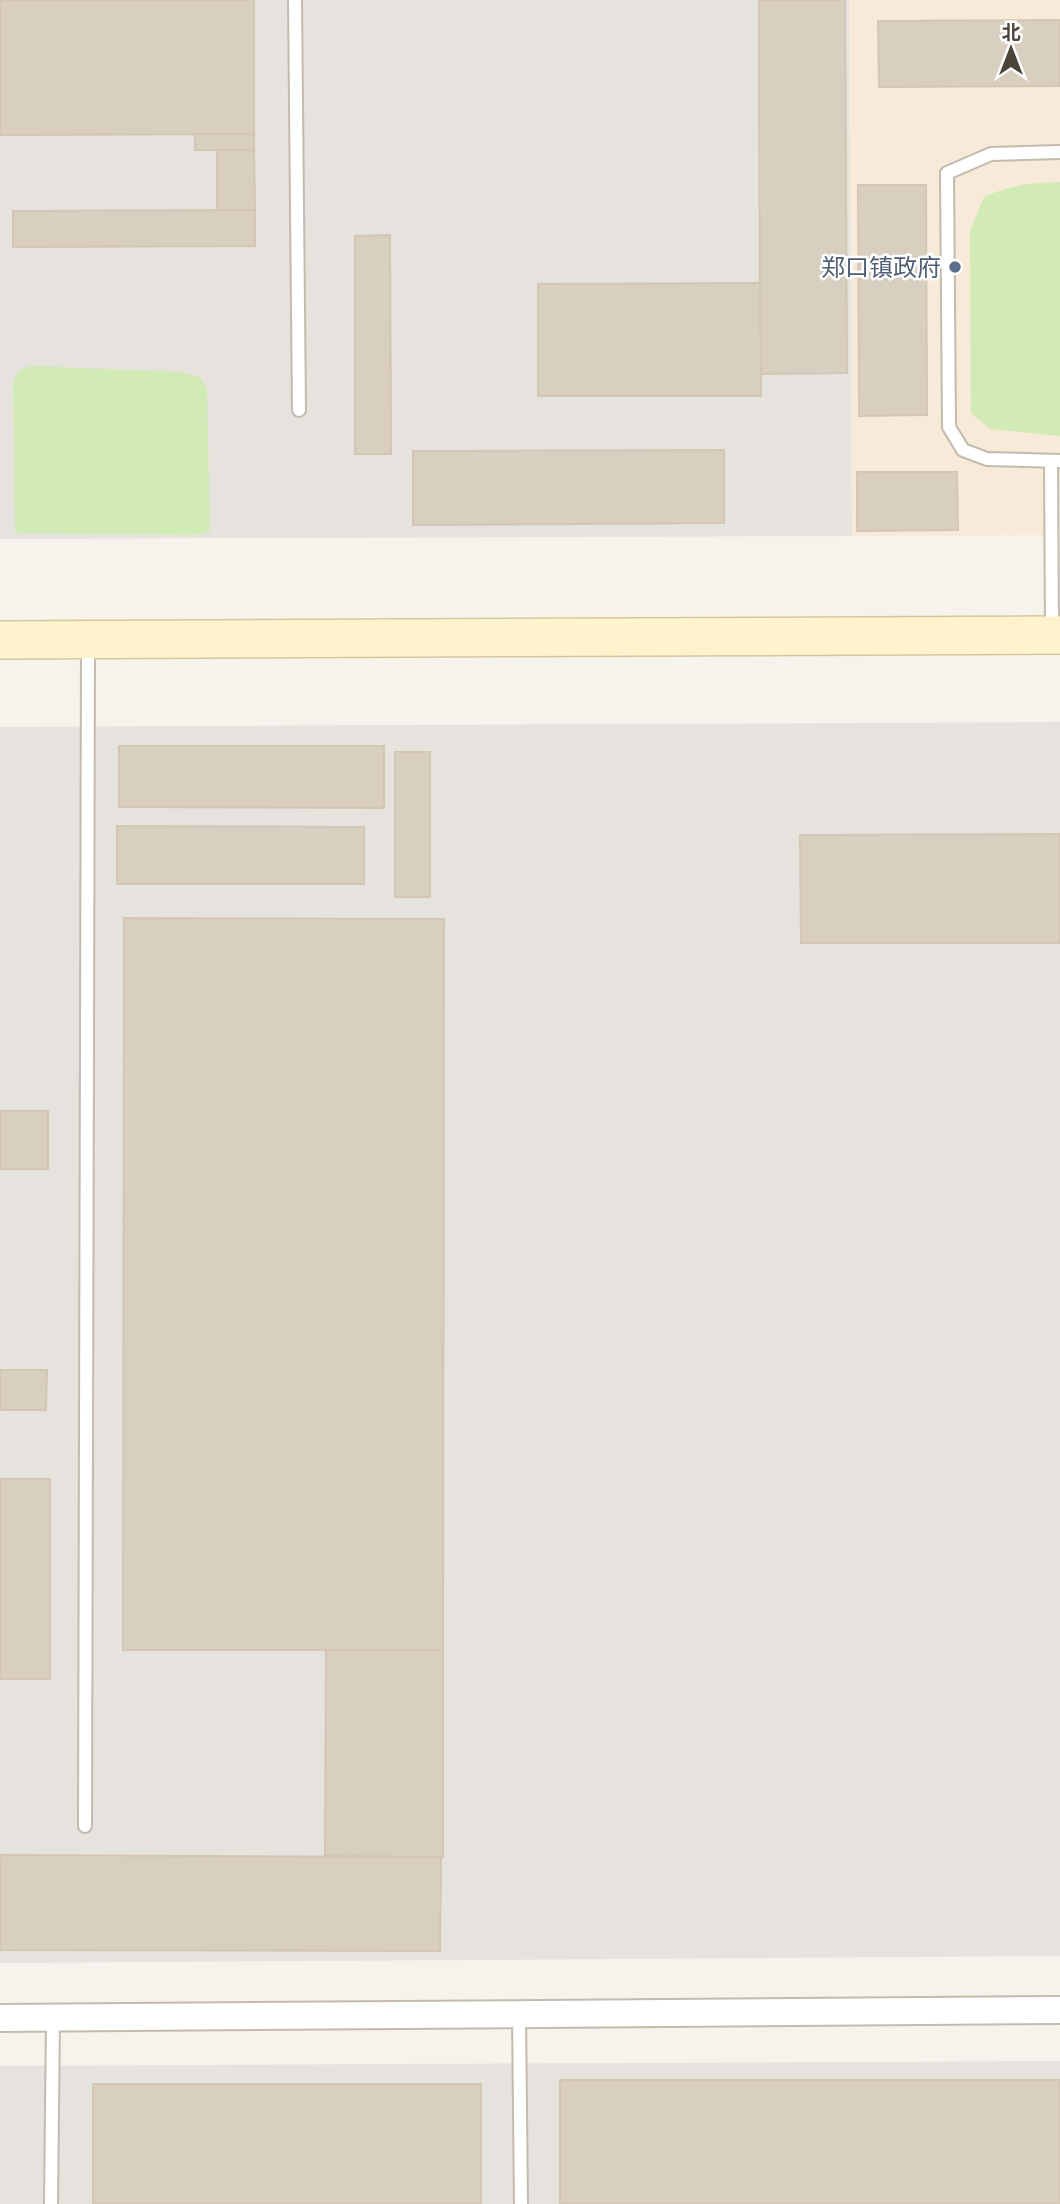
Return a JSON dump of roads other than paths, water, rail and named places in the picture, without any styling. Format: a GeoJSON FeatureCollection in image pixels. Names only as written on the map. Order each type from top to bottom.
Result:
{"type":"FeatureCollection","features":[{"type":"Feature","properties":{"kind":"street"},"geometry":{"type":"LineString","coordinates":[[0,640],[1056,635]]}},
{"type":"Feature","properties":{"kind":"street"},"geometry":{"type":"LineString","coordinates":[[0,2018],[1060,2010]]}},
{"type":"Feature","properties":{"kind":"lane"},"geometry":{"type":"LineString","coordinates":[[295,0],[299,410]]}},
{"type":"Feature","properties":{"kind":"lane"},"geometry":{"type":"LineString","coordinates":[[1056,635],[1055,461],[987,459],[963,450],[949,427],[947,173],[991,153],[1060,152]]}},
{"type":"Feature","properties":{"kind":"lane"},"geometry":{"type":"LineString","coordinates":[[85,1826],[88,639]]}},
{"type":"Feature","properties":{"kind":"lane"},"geometry":{"type":"LineString","coordinates":[[519,2014],[521,2204]]}},
{"type":"Feature","properties":{"kind":"lane"},"geometry":{"type":"LineString","coordinates":[[51,2204],[53,2018]]}},
{"type":"Feature","properties":{"kind":"place","name":"郑口镇政府"},"geometry":{"type":"Point","coordinates":[955,267]}}]}
